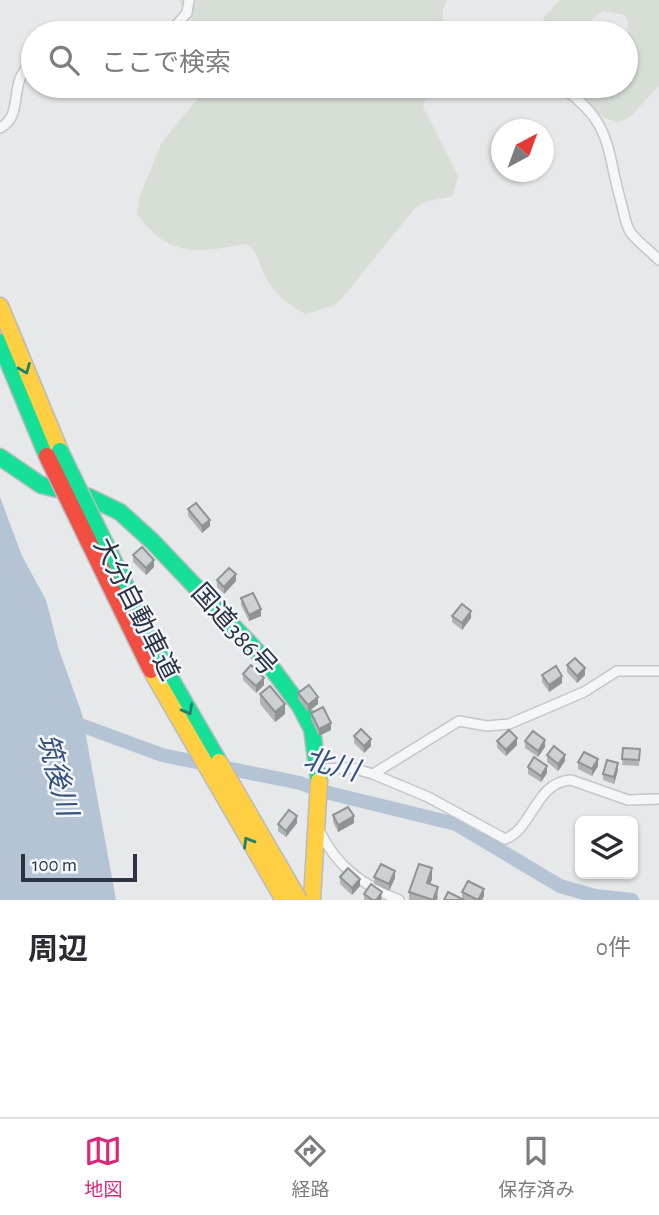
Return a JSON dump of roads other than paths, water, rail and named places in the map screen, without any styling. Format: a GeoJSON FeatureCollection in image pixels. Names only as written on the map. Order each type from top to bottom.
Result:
{"type":"FeatureCollection","features":[{"type":"Feature","properties":{"kind":"highway","name":"大分自動車道"},"geometry":{"type":"LineString","coordinates":[[0,306],[53,454],[172,681],[299,900]]}},
{"type":"Feature","properties":{"kind":"highway","name":"大分自動車道"},"geometry":{"type":"LineString","coordinates":[[0,342],[161,690],[284,900]]}},
{"type":"Feature","properties":{"kind":"highway","name":"国道386号"},"geometry":{"type":"LineString","coordinates":[[0,457],[41,485],[89,497],[120,512],[152,541],[268,663],[300,706],[312,729],[319,772],[312,900]]}},
{"type":"Feature","properties":{"kind":"street"},"geometry":{"type":"LineString","coordinates":[[180,21],[187,13],[189,0]]}},
{"type":"Feature","properties":{"kind":"street"},"geometry":{"type":"LineString","coordinates":[[0,128],[11,119],[18,79],[21,76]]}},
{"type":"Feature","properties":{"kind":"street"},"geometry":{"type":"LineString","coordinates":[[575,98],[596,116],[605,132],[611,169],[631,233],[659,260]]}},
{"type":"Feature","properties":{"kind":"street"},"geometry":{"type":"LineString","coordinates":[[373,774],[459,721],[487,726],[509,724],[584,692],[617,671],[659,671]]}},
{"type":"Feature","properties":{"kind":"street"},"geometry":{"type":"LineString","coordinates":[[319,772],[352,768],[373,774],[428,797],[505,839],[515,835],[552,785],[562,781],[570,780],[628,800],[659,799]]}},
{"type":"Feature","properties":{"kind":"street"},"geometry":{"type":"LineString","coordinates":[[318,819],[331,855],[353,875],[399,900]]}},
{"type":"Feature","properties":{"kind":"water","name":"筑後川"},"geometry":{"type":"Polygon","coordinates":[[[0,497],[22,556],[46,600],[59,650],[82,714],[116,900],[0,900],[0,497]]]}},
{"type":"Feature","properties":{"kind":"waterway","name":"北川"},"geometry":{"type":"LineString","coordinates":[[67,720],[162,755],[300,783],[325,792],[456,824],[560,886],[595,896],[632,900]]}}]}
